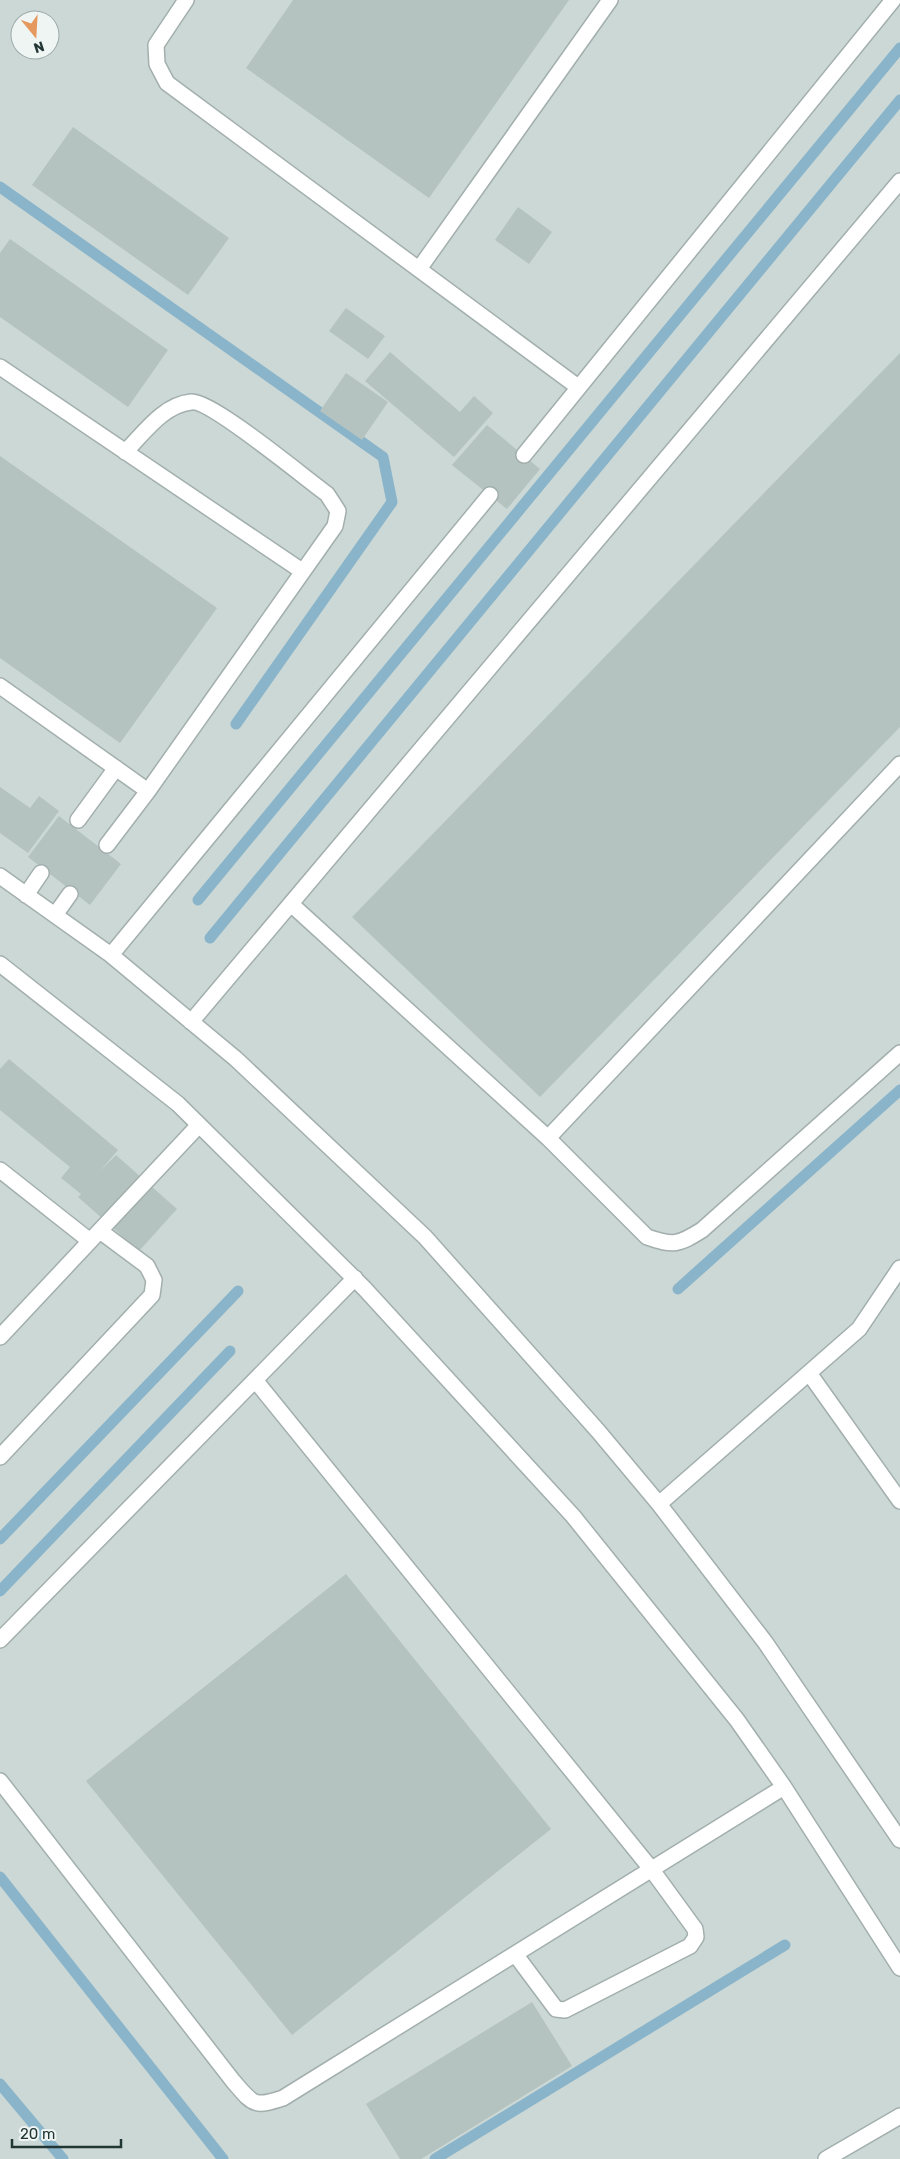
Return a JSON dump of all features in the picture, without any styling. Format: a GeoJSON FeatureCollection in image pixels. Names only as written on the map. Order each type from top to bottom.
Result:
{"type":"FeatureCollection","features":[{"type":"Feature","properties":{"kind":"lane"},"geometry":{"type":"LineString","coordinates":[[186,0],[156,45],[157,64],[167,83],[578,387]]}},
{"type":"Feature","properties":{"kind":"lane"},"geometry":{"type":"LineString","coordinates":[[419,269],[610,0]]}},
{"type":"Feature","properties":{"kind":"lane"},"geometry":{"type":"LineString","coordinates":[[524,455],[893,0]]}},
{"type":"Feature","properties":{"kind":"lane"},"geometry":{"type":"LineString","coordinates":[[191,1022],[900,181]]}},
{"type":"Feature","properties":{"kind":"lane"},"geometry":{"type":"LineString","coordinates":[[0,367],[302,571]]}},
{"type":"Feature","properties":{"kind":"lane"},"geometry":{"type":"LineString","coordinates":[[107,845],[148,791],[302,571],[336,526],[338,511],[326,494],[214,410],[193,401],[167,409],[125,452]]}},
{"type":"Feature","properties":{"kind":"lane"},"geometry":{"type":"LineString","coordinates":[[111,955],[490,495]]}},
{"type":"Feature","properties":{"kind":"lane"},"geometry":{"type":"LineString","coordinates":[[0,686],[148,791]]}},
{"type":"Feature","properties":{"kind":"lane"},"geometry":{"type":"LineString","coordinates":[[548,1138],[900,764]]}},
{"type":"Feature","properties":{"kind":"lane"},"geometry":{"type":"LineString","coordinates":[[78,820],[116,768]]}},
{"type":"Feature","properties":{"kind":"lane"},"geometry":{"type":"LineString","coordinates":[[26,895],[41,873]]}},
{"type":"Feature","properties":{"kind":"lane"},"geometry":{"type":"LineString","coordinates":[[0,876],[111,955],[236,1059],[426,1237],[598,1431],[659,1504],[765,1642],[900,1840]]}},
{"type":"Feature","properties":{"kind":"lane"},"geometry":{"type":"LineString","coordinates":[[55,915],[70,894]]}},
{"type":"Feature","properties":{"kind":"lane"},"geometry":{"type":"LineString","coordinates":[[291,904],[548,1138],[647,1236],[668,1244],[685,1241],[702,1230],[900,1053]]}},
{"type":"Feature","properties":{"kind":"lane"},"geometry":{"type":"LineString","coordinates":[[0,964],[178,1104],[355,1278],[573,1516],[737,1720],[784,1787],[900,1968]]}},
{"type":"Feature","properties":{"kind":"lane"},"geometry":{"type":"LineString","coordinates":[[0,1337],[199,1125]]}},
{"type":"Feature","properties":{"kind":"lane"},"geometry":{"type":"LineString","coordinates":[[0,1170],[95,1236],[147,1266],[154,1280],[152,1295],[0,1457]]}},
{"type":"Feature","properties":{"kind":"lane"},"geometry":{"type":"LineString","coordinates":[[659,1504],[859,1328],[900,1268]]}},
{"type":"Feature","properties":{"kind":"lane"},"geometry":{"type":"LineString","coordinates":[[0,1640],[355,1278]]}},
{"type":"Feature","properties":{"kind":"lane"},"geometry":{"type":"LineString","coordinates":[[809,1373],[900,1501]]}},
{"type":"Feature","properties":{"kind":"lane"},"geometry":{"type":"LineString","coordinates":[[255,1380],[652,1870],[695,1929],[696,1937],[690,1946],[565,2010],[556,2009],[515,1954]]}},
{"type":"Feature","properties":{"kind":"lane"},"geometry":{"type":"LineString","coordinates":[[0,1781],[233,2081],[249,2099],[263,2105],[283,2098],[784,1787]]}},
{"type":"Feature","properties":{"kind":"lane"},"geometry":{"type":"LineString","coordinates":[[826,2159],[900,2116]]}},
{"type":"Feature","properties":{"kind":"shaded area"},"geometry":{"type":"Polygon","coordinates":[[[0,0],[900,0],[900,2159],[0,2159],[0,0]]]}},
{"type":"Feature","properties":{"kind":"building"},"geometry":{"type":"Polygon","coordinates":[[[293,0],[569,0],[429,198],[246,68],[293,0]]]}},
{"type":"Feature","properties":{"kind":"building"},"geometry":{"type":"Polygon","coordinates":[[[73,127],[229,238],[188,295],[32,185],[73,127]]]}},
{"type":"Feature","properties":{"kind":"building"},"geometry":{"type":"Polygon","coordinates":[[[518,207],[552,232],[529,264],[495,240],[518,207]]]}},
{"type":"Feature","properties":{"kind":"building"},"geometry":{"type":"Polygon","coordinates":[[[10,239],[168,350],[128,407],[0,317],[0,253],[10,239]]]}},
{"type":"Feature","properties":{"kind":"building"},"geometry":{"type":"Polygon","coordinates":[[[346,308],[385,336],[368,359],[329,331],[346,308]]]}},
{"type":"Feature","properties":{"kind":"building"},"geometry":{"type":"Polygon","coordinates":[[[390,352],[460,412],[474,396],[493,413],[454,457],[365,381],[390,352]]]}},
{"type":"Feature","properties":{"kind":"building"},"geometry":{"type":"Polygon","coordinates":[[[900,353],[900,727],[540,1097],[352,917],[900,353]]]}},
{"type":"Feature","properties":{"kind":"building"},"geometry":{"type":"Polygon","coordinates":[[[346,373],[388,402],[362,440],[320,411],[346,373]]]}},
{"type":"Feature","properties":{"kind":"building"},"geometry":{"type":"Polygon","coordinates":[[[487,425],[540,469],[507,509],[452,465],[487,425]]]}},
{"type":"Feature","properties":{"kind":"building"},"geometry":{"type":"Polygon","coordinates":[[[0,456],[217,608],[120,743],[0,658],[0,456]]]}},
{"type":"Feature","properties":{"kind":"building"},"geometry":{"type":"Polygon","coordinates":[[[0,787],[30,808],[39,796],[59,811],[28,853],[0,833],[0,787]]]}},
{"type":"Feature","properties":{"kind":"building"},"geometry":{"type":"Polygon","coordinates":[[[59,816],[121,864],[90,905],[28,857],[59,816]]]}},
{"type":"Feature","properties":{"kind":"building"},"geometry":{"type":"Polygon","coordinates":[[[9,1059],[118,1150],[100,1171],[116,1155],[177,1209],[139,1251],[78,1197],[81,1194],[61,1178],[70,1167],[0,1110],[0,1069],[9,1059]]]}},
{"type":"Feature","properties":{"kind":"building"},"geometry":{"type":"Polygon","coordinates":[[[346,1574],[551,1829],[292,2035],[86,1781],[346,1574]]]}},
{"type":"Feature","properties":{"kind":"building"},"geometry":{"type":"Polygon","coordinates":[[[532,2002],[572,2066],[421,2159],[400,2159],[366,2104],[532,2002]]]}},
{"type":"Feature","properties":{"kind":"waterway"},"geometry":{"type":"LineString","coordinates":[[198,900],[900,48]]}},
{"type":"Feature","properties":{"kind":"waterway"},"geometry":{"type":"LineString","coordinates":[[210,938],[900,100]]}},
{"type":"Feature","properties":{"kind":"waterway"},"geometry":{"type":"LineString","coordinates":[[0,187],[383,457],[392,502],[236,724]]}},
{"type":"Feature","properties":{"kind":"waterway"},"geometry":{"type":"LineString","coordinates":[[678,1289],[900,1090]]}},
{"type":"Feature","properties":{"kind":"waterway"},"geometry":{"type":"LineString","coordinates":[[0,1539],[238,1291]]}},
{"type":"Feature","properties":{"kind":"waterway"},"geometry":{"type":"LineString","coordinates":[[0,1591],[230,1351]]}},
{"type":"Feature","properties":{"kind":"waterway"},"geometry":{"type":"LineString","coordinates":[[0,1877],[223,2159]]}},
{"type":"Feature","properties":{"kind":"waterway"},"geometry":{"type":"LineString","coordinates":[[435,2159],[785,1945]]}},
{"type":"Feature","properties":{"kind":"waterway"},"geometry":{"type":"LineString","coordinates":[[0,2084],[63,2159]]}}]}
